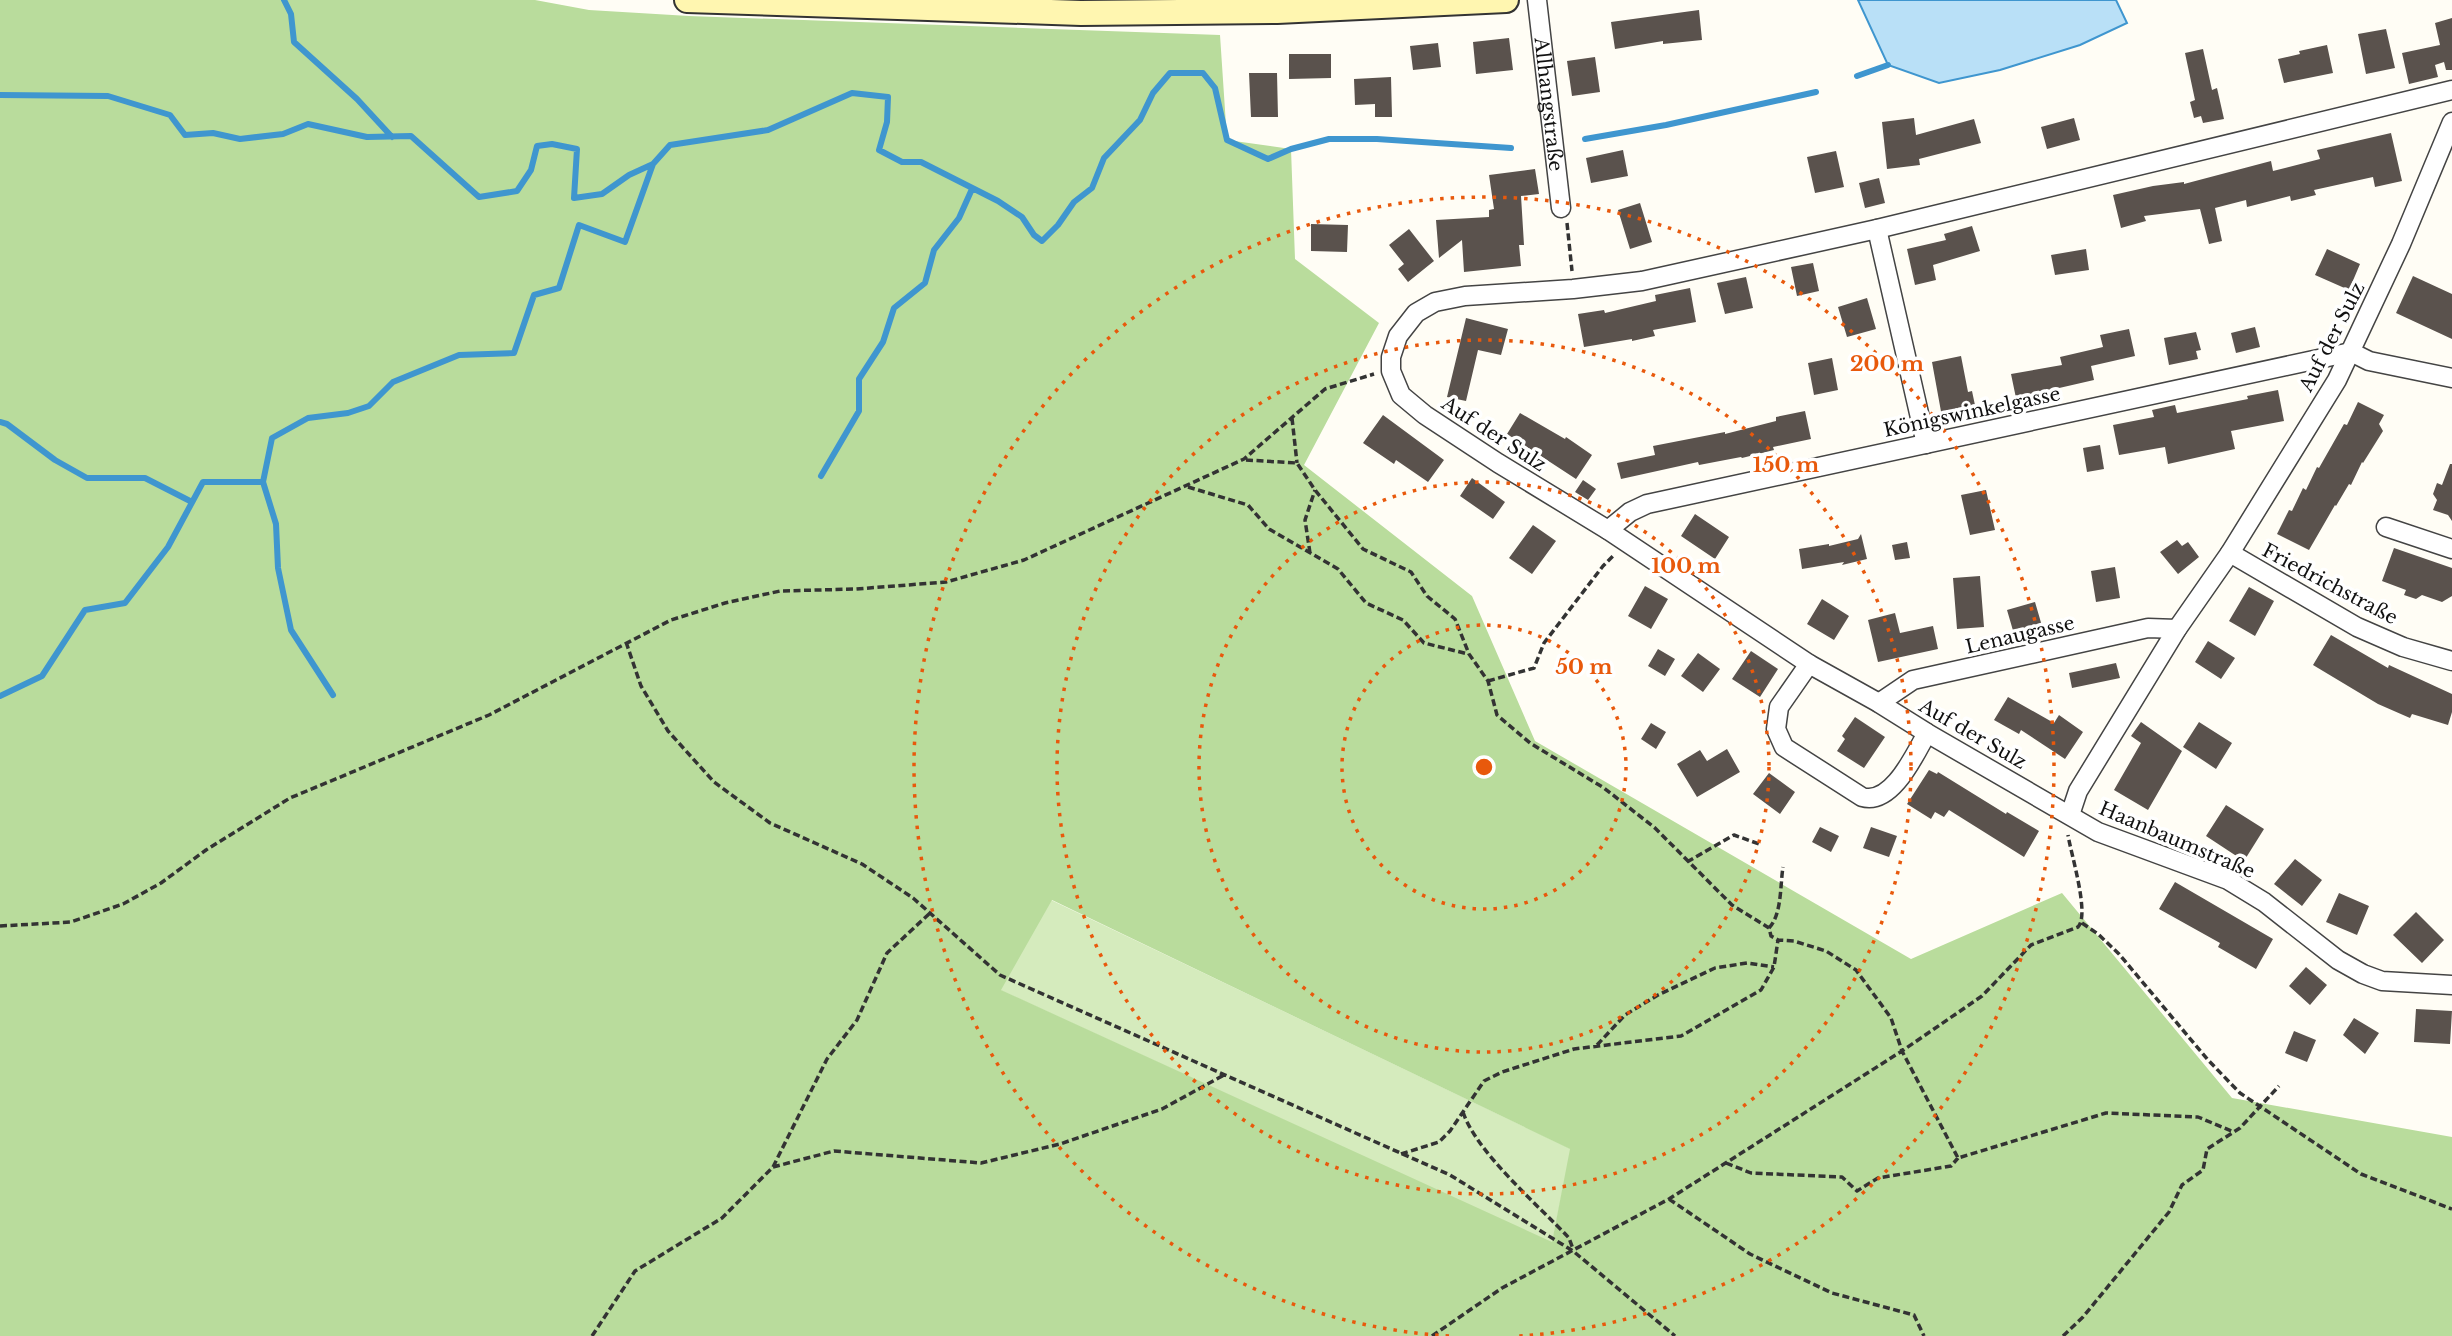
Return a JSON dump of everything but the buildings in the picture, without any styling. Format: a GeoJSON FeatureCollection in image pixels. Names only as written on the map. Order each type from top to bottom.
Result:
{"type":"FeatureCollection","features":[{"type":"Feature","properties":{"kind":"street"},"geometry":{"type":"LineString","coordinates":[[687,0],[1081,13],[1506,0]]}},
{"type":"Feature","properties":{"kind":"street","name":"Allhangstraße"},"geometry":{"type":"LineString","coordinates":[[1537,0],[1561,208]]}},
{"type":"Feature","properties":{"kind":"street"},"geometry":{"type":"LineString","coordinates":[[1391,371],[1391,357],[1398,336],[1416,313],[1435,302],[1465,296],[1573,289],[1642,281],[1877,229],[2452,90]]}},
{"type":"Feature","properties":{"kind":"street","name":"Auf der Sulz"},"geometry":{"type":"LineString","coordinates":[[1391,371],[1401,395],[1425,415],[1497,463],[1628,542],[1810,664],[2070,815],[2078,791],[2177,629],[2230,553],[2337,380],[2401,244],[2452,122]]}},
{"type":"Feature","properties":{"kind":"street"},"geometry":{"type":"LineString","coordinates":[[1877,229],[1926,444]]}},
{"type":"Feature","properties":{"kind":"street"},"geometry":{"type":"LineString","coordinates":[[2351,352],[2369,361],[2452,378]]}},
{"type":"Feature","properties":{"kind":"street","name":"Königswinkelgasse"},"geometry":{"type":"LineString","coordinates":[[1608,530],[1630,512],[1647,504],[2351,352]]}},
{"type":"Feature","properties":{"kind":"street"},"geometry":{"type":"LineString","coordinates":[[2386,527],[2452,549]]}},
{"type":"Feature","properties":{"kind":"street","name":"Friedrichstraße"},"geometry":{"type":"LineString","coordinates":[[2230,553],[2357,627],[2403,647],[2452,661]]}},
{"type":"Feature","properties":{"kind":"street","name":"Lenaugasse"},"geometry":{"type":"LineString","coordinates":[[1879,703],[1913,680],[2148,628],[2177,629]]}},
{"type":"Feature","properties":{"kind":"street"},"geometry":{"type":"LineString","coordinates":[[1810,664],[1779,706],[1776,729],[1784,747],[1862,797],[1870,799],[1882,795],[1901,778],[1927,733]]}},
{"type":"Feature","properties":{"kind":"street","name":"Haanbaumstraße"},"geometry":{"type":"LineString","coordinates":[[2070,815],[2098,832],[2228,880],[2264,902],[2338,960],[2363,974],[2382,981],[2452,985]]}},
{"type":"Feature","properties":{"kind":"path"},"geometry":{"type":"LineString","coordinates":[[1561,208],[1567,219],[1573,289]]}},
{"type":"Feature","properties":{"kind":"path"},"geometry":{"type":"LineString","coordinates":[[0,926],[71,922],[122,904],[161,883],[206,850],[290,798],[489,715],[671,620],[725,603],[780,591],[856,589],[946,582],[1024,561],[1244,459],[1325,389],[1366,375],[1391,371]]}},
{"type":"Feature","properties":{"kind":"path"},"geometry":{"type":"LineString","coordinates":[[1292,418],[1297,463],[1315,490],[1363,549],[1410,572],[1427,596],[1455,620],[1469,654],[1488,681],[1497,715],[1530,743],[1604,788],[1655,828],[1732,905],[1769,928],[1771,936],[1778,940],[1794,941],[1826,950],[1856,970],[1891,1018],[1902,1051],[1958,1158]]}},
{"type":"Feature","properties":{"kind":"path"},"geometry":{"type":"LineString","coordinates":[[1244,459],[1297,463]]}},
{"type":"Feature","properties":{"kind":"path"},"geometry":{"type":"LineString","coordinates":[[1186,486],[1248,505],[1269,529],[1338,569],[1366,603],[1403,620],[1424,643],[1469,654]]}},
{"type":"Feature","properties":{"kind":"path"},"geometry":{"type":"LineString","coordinates":[[1310,553],[1305,520],[1315,490]]}},
{"type":"Feature","properties":{"kind":"path"},"geometry":{"type":"LineString","coordinates":[[1488,681],[1534,668],[1544,643],[1603,566],[1628,542]]}},
{"type":"Feature","properties":{"kind":"path"},"geometry":{"type":"LineString","coordinates":[[626,642],[641,686],[667,731],[715,782],[770,823],[862,864],[913,898],[1000,975],[1450,1175],[1573,1251],[1675,1336]]}},
{"type":"Feature","properties":{"kind":"path"},"geometry":{"type":"LineString","coordinates":[[1432,1336],[1502,1288],[1669,1199],[1726,1163],[1902,1051],[1982,996],[2031,945],[2073,930],[2082,923],[2083,902],[2068,834],[2070,815]]}},
{"type":"Feature","properties":{"kind":"path"},"geometry":{"type":"LineString","coordinates":[[1687,862],[1734,835],[1762,845]]}},
{"type":"Feature","properties":{"kind":"path"},"geometry":{"type":"LineString","coordinates":[[1769,928],[1777,911],[1783,867]]}},
{"type":"Feature","properties":{"kind":"path"},"geometry":{"type":"LineString","coordinates":[[592,1336],[635,1271],[722,1218],[773,1167],[828,1059],[857,1020],[887,953],[929,913]]}},
{"type":"Feature","properties":{"kind":"path"},"geometry":{"type":"LineString","coordinates":[[2082,923],[2119,954],[2223,1077],[2259,1106],[2361,1174],[2452,1209]]}},
{"type":"Feature","properties":{"kind":"path"},"geometry":{"type":"LineString","coordinates":[[1401,1154],[1439,1142],[1450,1131],[1484,1081],[1502,1072],[1574,1049],[1681,1036],[1760,990],[1774,967],[1778,940]]}},
{"type":"Feature","properties":{"kind":"path"},"geometry":{"type":"LineString","coordinates":[[1596,1046],[1625,1016],[1658,995],[1715,968],[1747,963],[1774,967]]}},
{"type":"Feature","properties":{"kind":"path"},"geometry":{"type":"LineString","coordinates":[[773,1167],[834,1151],[981,1163],[1060,1144],[1162,1109],[1224,1075]]}},
{"type":"Feature","properties":{"kind":"path"},"geometry":{"type":"LineString","coordinates":[[2063,1336],[2083,1317],[2169,1212],[2182,1185],[2203,1170],[2207,1149],[2234,1132],[2279,1086]]}},
{"type":"Feature","properties":{"kind":"path"},"geometry":{"type":"LineString","coordinates":[[1464,1112],[1468,1126],[1483,1149],[1569,1238],[1573,1251]]}},
{"type":"Feature","properties":{"kind":"path"},"geometry":{"type":"LineString","coordinates":[[1726,1163],[1751,1173],[1842,1177],[1857,1191],[1878,1178],[1951,1166],[1958,1158],[2106,1113],[2198,1116],[2234,1132]]}},
{"type":"Feature","properties":{"kind":"path"},"geometry":{"type":"LineString","coordinates":[[1669,1199],[1750,1254],[1832,1293],[1914,1315],[1924,1336]]}},
{"type":"Feature","properties":{"kind":"green space"},"geometry":{"type":"Polygon","coordinates":[[[0,0],[535,0],[589,10],[689,16],[1220,35],[1227,140],[1291,149],[1295,259],[1379,323],[1304,465],[1472,596],[1535,741],[1911,959],[2062,893],[2232,1098],[2452,1137],[2452,1336],[0,1336],[0,0]],[[1052,900],[1001,990],[1552,1242],[1570,1149],[1052,900]]]}},
{"type":"Feature","properties":{"kind":"green space"},"geometry":{"type":"Polygon","coordinates":[[[1051,900],[1571,1149],[1552,1243],[1000,990],[1051,900]]]}},
{"type":"Feature","properties":{"kind":"water"},"geometry":{"type":"Polygon","coordinates":[[[1858,0],[2116,0],[2127,23],[2080,45],[2000,70],[1939,83],[1888,65],[1858,0]]]}},
{"type":"Feature","properties":{"kind":"waterway"},"geometry":{"type":"LineString","coordinates":[[284,0],[291,14],[294,42],[357,99],[392,137]]}},
{"type":"Feature","properties":{"kind":"waterway"},"geometry":{"type":"LineString","coordinates":[[1857,76],[1888,65]]}},
{"type":"Feature","properties":{"kind":"waterway"},"geometry":{"type":"LineString","coordinates":[[0,696],[42,676],[85,610],[125,603],[168,547],[203,482],[263,482],[272,438],[308,418],[348,413],[369,406],[393,382],[459,355],[514,353],[534,295],[559,288],[579,225],[625,242],[653,164],[670,145],[768,130],[852,93],[888,97],[887,122],[879,150],[902,162],[921,162],[998,201],[1022,217],[1034,235],[1042,241],[1058,225],[1074,202],[1092,188],[1104,158],[1140,120],[1153,93],[1170,73],[1203,73],[1215,88],[1227,140],[1268,159],[1291,149],[1329,139],[1377,139],[1511,148]]}},
{"type":"Feature","properties":{"kind":"waterway"},"geometry":{"type":"LineString","coordinates":[[1585,139],[1666,125],[1816,92]]}},
{"type":"Feature","properties":{"kind":"waterway"},"geometry":{"type":"LineString","coordinates":[[0,95],[108,96],[170,115],[185,135],[213,133],[240,139],[283,134],[308,124],[367,137],[411,136],[479,197],[517,191],[531,170],[537,146],[552,144],[577,149],[574,198],[602,194],[629,175],[653,164]]}},
{"type":"Feature","properties":{"kind":"waterway"},"geometry":{"type":"LineString","coordinates":[[821,476],[859,411],[859,379],[883,342],[894,308],[925,283],[934,250],[959,218],[972,189]]}},
{"type":"Feature","properties":{"kind":"waterway"},"geometry":{"type":"LineString","coordinates":[[0,422],[7,424],[55,460],[87,478],[145,478],[192,502]]}},
{"type":"Feature","properties":{"kind":"waterway"},"geometry":{"type":"LineString","coordinates":[[263,482],[276,524],[278,568],[291,630],[333,695]]}}]}
